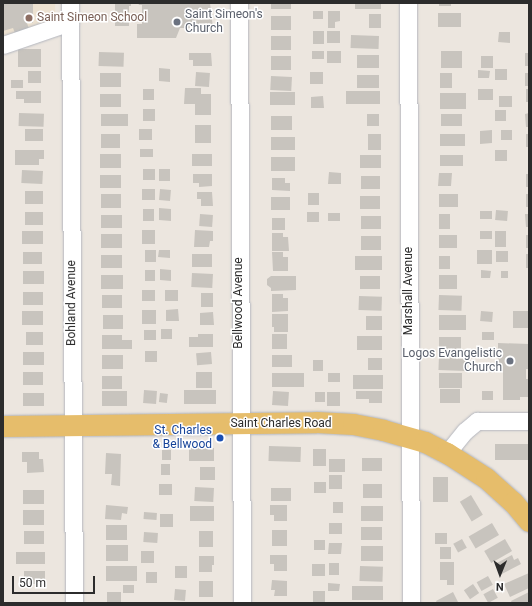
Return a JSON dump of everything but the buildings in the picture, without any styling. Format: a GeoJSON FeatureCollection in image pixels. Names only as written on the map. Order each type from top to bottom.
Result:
{"type":"FeatureCollection","features":[{"type":"Feature","properties":{"kind":"main road","name":"Saint Charles Road"},"geometry":{"type":"LineString","coordinates":[[3,426],[316,422],[353,424],[410,437],[447,453],[491,483],[513,502],[529,521]]}},
{"type":"Feature","properties":{"kind":"street","name":"Bohland Avenue"},"geometry":{"type":"LineString","coordinates":[[70,3],[74,603]]}},
{"type":"Feature","properties":{"kind":"street","name":"Bellwood Avenue"},"geometry":{"type":"LineString","coordinates":[[239,3],[242,603]]}},
{"type":"Feature","properties":{"kind":"street","name":"Marshall Avenue"},"geometry":{"type":"LineString","coordinates":[[408,3],[411,603]]}},
{"type":"Feature","properties":{"kind":"street"},"geometry":{"type":"LineString","coordinates":[[3,45],[70,22]]}},
{"type":"Feature","properties":{"kind":"street"},"geometry":{"type":"LineString","coordinates":[[447,453],[465,431],[477,421],[529,421]]}},
{"type":"Feature","properties":{"kind":"shaded area","name":"Saint Simeon School"},"geometry":{"type":"Polygon","coordinates":[[[3,3],[55,3],[56,32],[3,49],[3,3]]]}},
{"type":"Feature","properties":{"kind":"place","name":"Saint Simeon School"},"geometry":{"type":"Point","coordinates":[29,18]}},
{"type":"Feature","properties":{"kind":"place","name":"Saint Simeon's Church"},"geometry":{"type":"Point","coordinates":[177,22]}},
{"type":"Feature","properties":{"kind":"place","name":"Logos Evangelistic Church"},"geometry":{"type":"Point","coordinates":[510,361]}},
{"type":"Feature","properties":{"kind":"place","name":"St. Charles & Bellwood"},"geometry":{"type":"Point","coordinates":[220,438]}}]}
